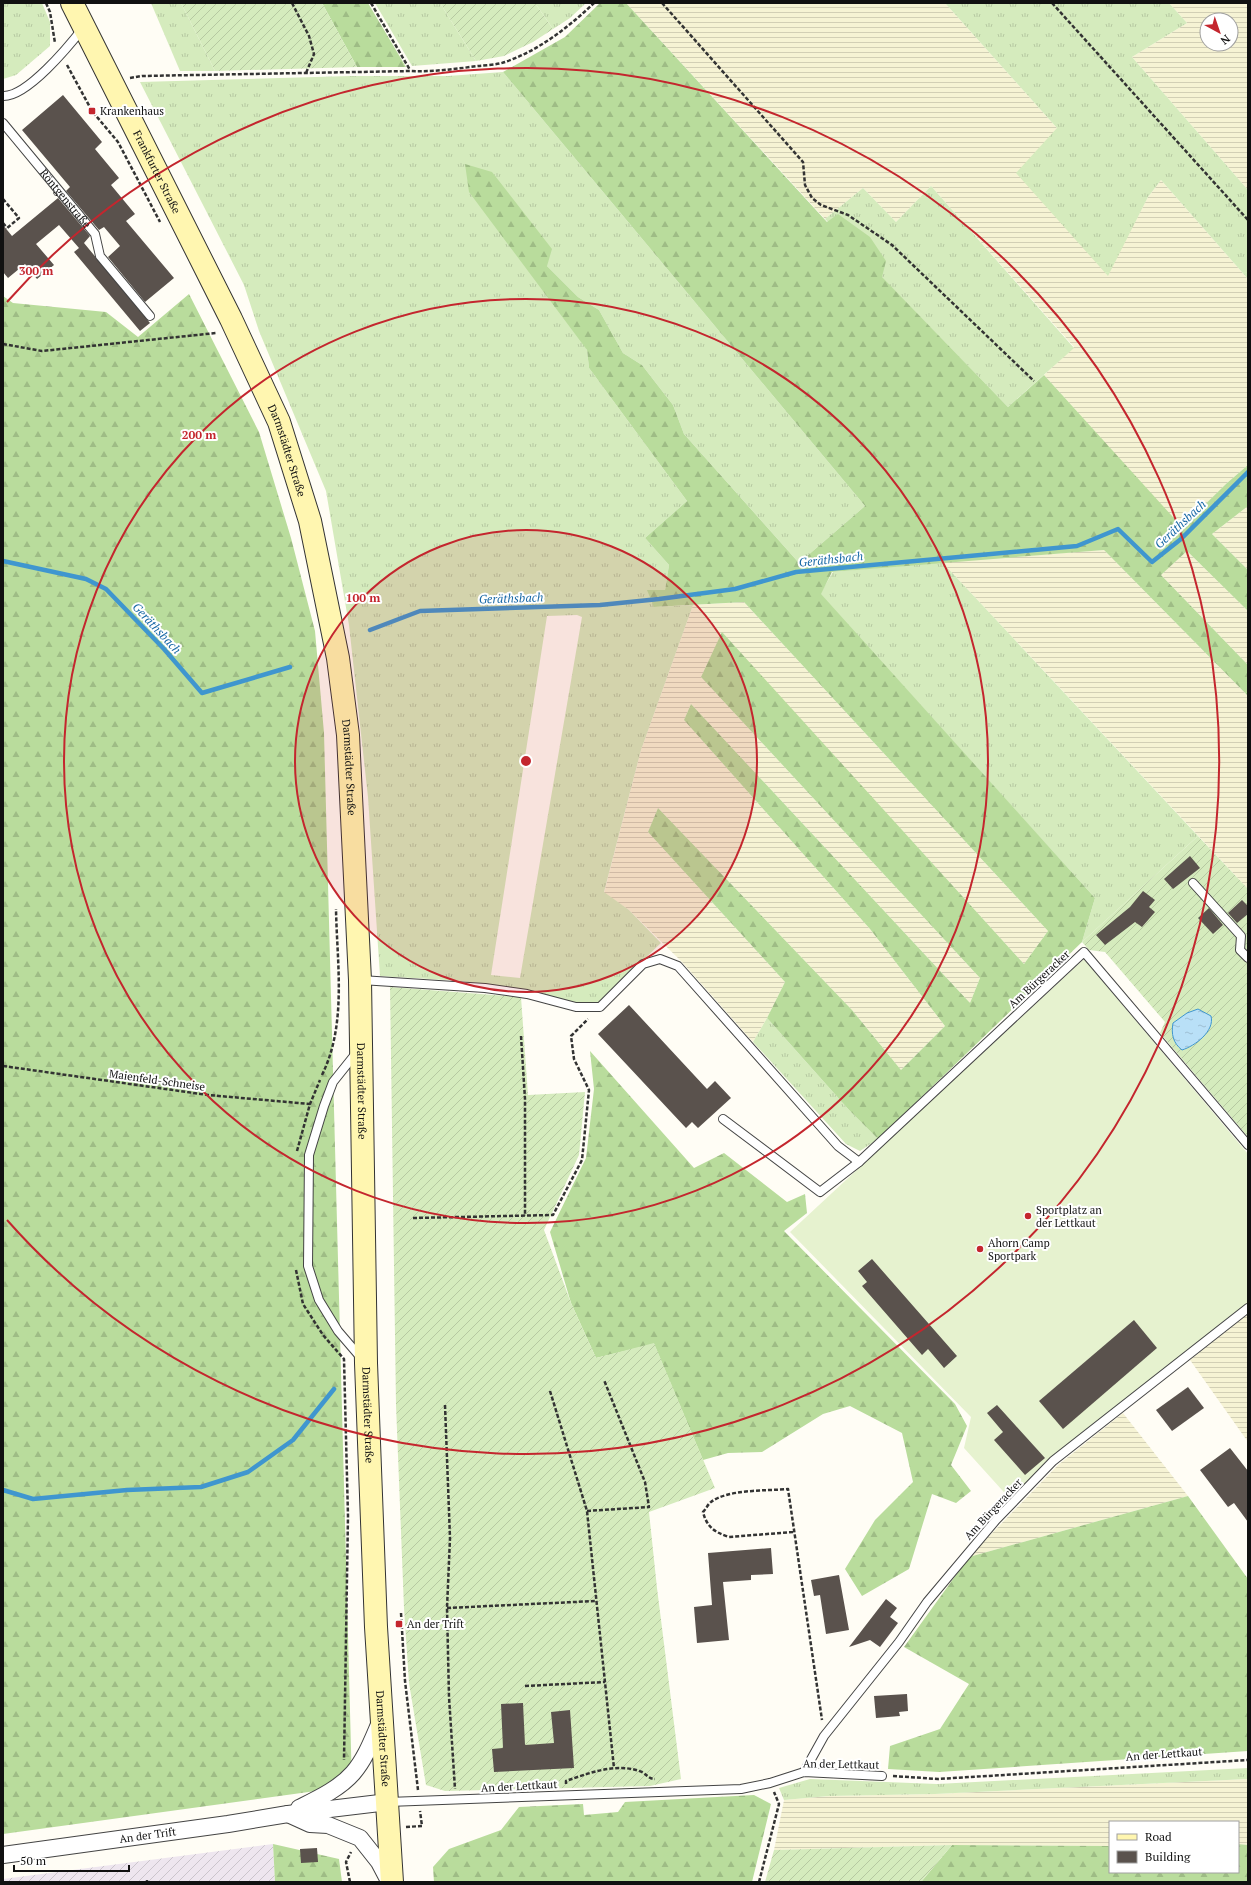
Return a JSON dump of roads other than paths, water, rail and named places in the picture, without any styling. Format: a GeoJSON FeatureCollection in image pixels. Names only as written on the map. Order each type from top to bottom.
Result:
{"type":"FeatureCollection","features":[{"type":"Feature","properties":{"kind":"main road","name":"Frankfurter Straße"},"geometry":{"type":"LineString","coordinates":[[75,12],[112,80],[220,326]]}},
{"type":"Feature","properties":{"kind":"main road","name":"Darmstädter Straße"},"geometry":{"type":"LineString","coordinates":[[220,326],[278,422],[310,521],[338,658],[348,735],[360,980],[366,1363],[376,1627],[381,1719],[388,1802],[390,1882]]}},
{"type":"Feature","properties":{"kind":"street"},"geometry":{"type":"LineString","coordinates":[[288,1814],[331,1791],[353,1773],[364,1756],[381,1719]]}},
{"type":"Feature","properties":{"kind":"street","name":"An der Trift"},"geometry":{"type":"LineString","coordinates":[[3,1855],[228,1824],[288,1814],[388,1802]]}},
{"type":"Feature","properties":{"kind":"street"},"geometry":{"type":"LineString","coordinates":[[288,1814],[310,1824],[328,1825],[360,1838],[380,1862],[390,1882]]}},
{"type":"Feature","properties":{"kind":"lane"},"geometry":{"type":"LineString","coordinates":[[3,96],[13,94],[28,85],[62,55],[75,12]]}},
{"type":"Feature","properties":{"kind":"lane","name":"Röntgenstraße"},"geometry":{"type":"LineString","coordinates":[[3,123],[94,234],[100,256],[150,316]]}},
{"type":"Feature","properties":{"kind":"lane"},"geometry":{"type":"LineString","coordinates":[[1193,883],[1241,936],[1240,950],[1248,958]]}},
{"type":"Feature","properties":{"kind":"lane","name":"Am Bürgeracker"},"geometry":{"type":"LineString","coordinates":[[859,1162],[1084,952],[1248,1145]]}},
{"type":"Feature","properties":{"kind":"lane"},"geometry":{"type":"LineString","coordinates":[[360,980],[485,988],[527,994],[576,1007],[600,1007],[643,964],[660,959],[678,966],[838,1146],[859,1162],[820,1192],[723,1119]]}},
{"type":"Feature","properties":{"kind":"lane"},"geometry":{"type":"LineString","coordinates":[[361,1047],[333,1082],[309,1155],[308,1266],[318,1300],[338,1331],[366,1363]]}},
{"type":"Feature","properties":{"kind":"lane","name":"Am Bürgeracker"},"geometry":{"type":"LineString","coordinates":[[804,1772],[824,1736],[872,1678],[927,1602],[996,1520],[1053,1461],[1248,1308]]}},
{"type":"Feature","properties":{"kind":"lane","name":"An der Lettkaut"},"geometry":{"type":"LineString","coordinates":[[388,1802],[741,1790],[770,1783],[804,1772],[882,1776]]}},
{"type":"Feature","properties":{"kind":"water"},"geometry":{"type":"Polygon","coordinates":[[[1198,1009],[1211,1016],[1210,1027],[1203,1037],[1193,1045],[1182,1050],[1173,1038],[1173,1023],[1187,1013],[1198,1009]]]}},
{"type":"Feature","properties":{"kind":"waterway","name":"Geräthsbach"},"geometry":{"type":"LineString","coordinates":[[370,630],[420,611],[600,605],[659,599],[735,589],[796,572],[1077,546],[1118,529],[1152,562],[1181,539],[1248,472]]}},
{"type":"Feature","properties":{"kind":"waterway","name":"Geräthsbach"},"geometry":{"type":"LineString","coordinates":[[3,561],[86,579],[106,589],[164,649],[202,693],[290,667]]}},
{"type":"Feature","properties":{"kind":"waterway"},"geometry":{"type":"LineString","coordinates":[[3,1490],[33,1499],[127,1490],[201,1487],[248,1472],[293,1440],[334,1389]]}},
{"type":"Feature","properties":{"kind":"place","name":"Krankenhaus"},"geometry":{"type":"Point","coordinates":[92,111]}},
{"type":"Feature","properties":{"kind":"place","name":"Sportplatz an der Lettkaut"},"geometry":{"type":"Point","coordinates":[1028,1216]}},
{"type":"Feature","properties":{"kind":"place","name":"Ahorn Camp Sportpark"},"geometry":{"type":"Point","coordinates":[980,1249]}},
{"type":"Feature","properties":{"kind":"place","name":"An der Trift"},"geometry":{"type":"Point","coordinates":[399,1624]}}]}
